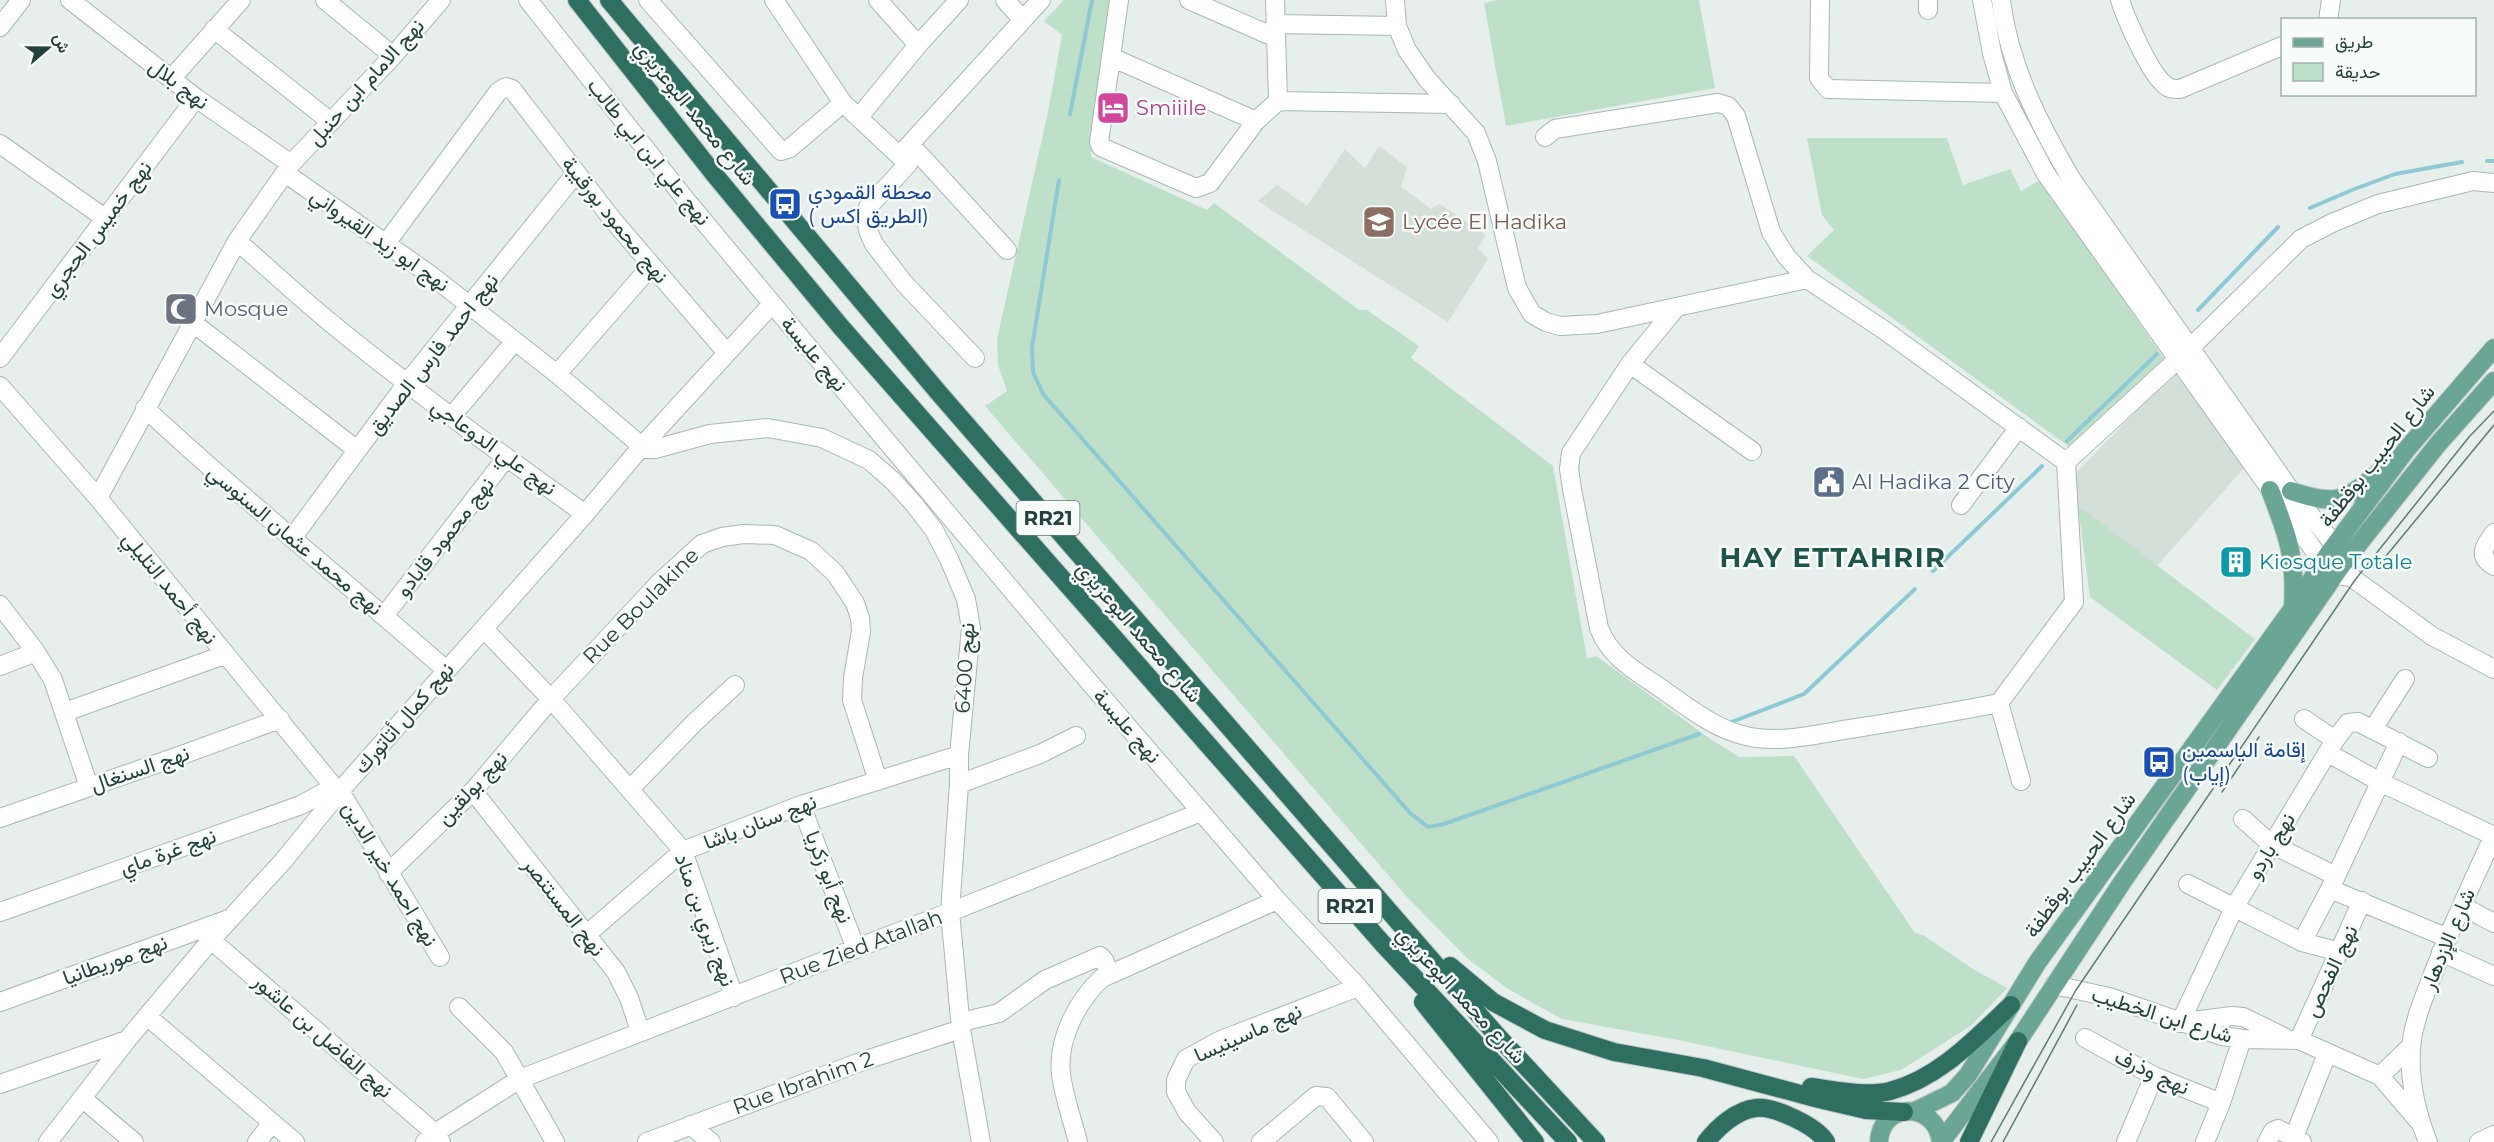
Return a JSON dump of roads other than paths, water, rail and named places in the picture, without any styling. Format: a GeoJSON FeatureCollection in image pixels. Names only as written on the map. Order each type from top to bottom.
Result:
{"type":"FeatureCollection","features":[{"type":"Feature","properties":{"kind":"highway","name":"شارع محمد البوعزيزي"},"geometry":{"type":"LineString","coordinates":[[609,0],[938,392],[1494,1032],[1596,1142]]}},
{"type":"Feature","properties":{"kind":"highway"},"geometry":{"type":"LineString","coordinates":[[615,0],[644,40]]}},
{"type":"Feature","properties":{"kind":"highway","name":"شارع محمد البوعزيزي"},"geometry":{"type":"LineString","coordinates":[[578,1],[714,174],[841,327],[1383,944],[1568,1142]]}},
{"type":"Feature","properties":{"kind":"highway"},"geometry":{"type":"LineString","coordinates":[[1406,928],[1493,1002],[1545,1030],[1614,1052],[1703,1068],[1866,1110],[1910,1112]]}},
{"type":"Feature","properties":{"kind":"highway"},"geometry":{"type":"LineString","coordinates":[[1383,944],[1406,980],[1535,1142]]}},
{"type":"Feature","properties":{"kind":"highway"},"geometry":{"type":"LineString","coordinates":[[1755,1081],[1853,1092],[1888,1091],[1943,1066],[2011,1005]]}},
{"type":"Feature","properties":{"kind":"highway"},"geometry":{"type":"LineString","coordinates":[[1969,1142],[2018,1041]]}},
{"type":"Feature","properties":{"kind":"highway"},"geometry":{"type":"LineString","coordinates":[[1706,1142],[1715,1130],[1732,1117],[1756,1108],[1779,1112],[1803,1122],[1823,1137],[1826,1142]]}},
{"type":"Feature","properties":{"kind":"main road","name":"شارع الحبيب بوقطفة"},"geometry":{"type":"LineString","coordinates":[[1941,1142],[2018,1041],[2123,881],[2338,564],[2406,450],[2494,348]]}},
{"type":"Feature","properties":{"kind":"main road","name":"شارع الحبيب بوقطفة"},"geometry":{"type":"LineString","coordinates":[[1879,1142],[1882,1129],[1887,1121],[1952,1093],[1968,1075],[2037,963],[2293,608],[2338,564],[2494,381]]}},
{"type":"Feature","properties":{"kind":"main road"},"geometry":{"type":"LineString","coordinates":[[2291,491],[2328,501],[2340,499],[2355,492],[2406,450]]}},
{"type":"Feature","properties":{"kind":"main road"},"geometry":{"type":"LineString","coordinates":[[2270,490],[2288,538],[2293,560],[2293,608]]}},
{"type":"Feature","properties":{"kind":"main road"},"geometry":{"type":"LineString","coordinates":[[1910,1112],[1931,1119],[1941,1142]]}},
{"type":"Feature","properties":{"kind":"street"},"geometry":{"type":"LineString","coordinates":[[0,27],[21,0]]}},
{"type":"Feature","properties":{"kind":"street","name":"نهج بلال"},"geometry":{"type":"LineString","coordinates":[[70,0],[288,168]]}},
{"type":"Feature","properties":{"kind":"street"},"geometry":{"type":"LineString","coordinates":[[171,79],[241,0]]}},
{"type":"Feature","properties":{"kind":"street"},"geometry":{"type":"LineString","coordinates":[[325,0],[393,56]]}},
{"type":"Feature","properties":{"kind":"street","name":"نهج الامام ابن حنبل"},"geometry":{"type":"LineString","coordinates":[[98,498],[237,241],[288,168],[393,56],[441,0]]}},
{"type":"Feature","properties":{"kind":"street","name":"نهج علي ابن ابي طالب"},"geometry":{"type":"LineString","coordinates":[[528,0],[772,304]]}},
{"type":"Feature","properties":{"kind":"street"},"geometry":{"type":"LineString","coordinates":[[648,0],[781,151],[790,148],[843,103]]}},
{"type":"Feature","properties":{"kind":"street"},"geometry":{"type":"LineString","coordinates":[[774,0],[843,103],[905,150],[1007,250]]}},
{"type":"Feature","properties":{"kind":"street"},"geometry":{"type":"LineString","coordinates":[[878,0],[918,45]]}},
{"type":"Feature","properties":{"kind":"street"},"geometry":{"type":"LineString","coordinates":[[859,117],[958,0]]}},
{"type":"Feature","properties":{"kind":"street"},"geometry":{"type":"LineString","coordinates":[[1005,0],[1023,20]]}},
{"type":"Feature","properties":{"kind":"street"},"geometry":{"type":"LineString","coordinates":[[905,150],[1041,0]]}},
{"type":"Feature","properties":{"kind":"street"},"geometry":{"type":"LineString","coordinates":[[1119,0],[1100,141],[1105,150],[1196,188],[1210,183],[1256,121],[1278,101],[1451,104]]}},
{"type":"Feature","properties":{"kind":"street"},"geometry":{"type":"LineString","coordinates":[[1189,0],[1275,31],[1397,26]]}},
{"type":"Feature","properties":{"kind":"street"},"geometry":{"type":"LineString","coordinates":[[1275,0],[1278,101]]}},
{"type":"Feature","properties":{"kind":"street"},"geometry":{"type":"LineString","coordinates":[[1395,0],[1397,26],[1407,50],[1427,79],[1476,134],[1487,161],[1517,288],[1532,314],[1546,322],[1560,326],[1597,324],[1807,279]]}},
{"type":"Feature","properties":{"kind":"street"},"geometry":{"type":"LineString","coordinates":[[1820,0],[1819,78],[1828,89],[2003,93]]}},
{"type":"Feature","properties":{"kind":"street"},"geometry":{"type":"LineString","coordinates":[[1982,0],[1992,53],[2003,93],[2046,174],[2291,491],[2338,564]]}},
{"type":"Feature","properties":{"kind":"street"},"geometry":{"type":"LineString","coordinates":[[2001,0],[2004,27],[2026,95],[2045,134],[2270,490],[2338,564],[2433,636],[2494,669]]}},
{"type":"Feature","properties":{"kind":"street"},"geometry":{"type":"LineString","coordinates":[[2120,0],[2139,44],[2158,78],[2171,89],[2180,89],[2281,46]]}},
{"type":"Feature","properties":{"kind":"street"},"geometry":{"type":"LineString","coordinates":[[2328,18],[2331,0]]}},
{"type":"Feature","properties":{"kind":"street"},"geometry":{"type":"LineString","coordinates":[[214,29],[331,122]]}},
{"type":"Feature","properties":{"kind":"street"},"geometry":{"type":"LineString","coordinates":[[1111,57],[1256,121]]}},
{"type":"Feature","properties":{"kind":"street","name":"نهج محمود بورقيبة"},"geometry":{"type":"LineString","coordinates":[[387,242],[498,92],[506,87],[512,89],[651,266],[727,353]]}},
{"type":"Feature","properties":{"kind":"street","name":"نهج خميس الحجري"},"geometry":{"type":"LineString","coordinates":[[0,358],[196,98]]}},
{"type":"Feature","properties":{"kind":"street"},"geometry":{"type":"LineString","coordinates":[[1545,137],[1555,129],[1718,103],[1728,106],[1736,117],[1771,232],[1786,256],[1807,279],[1884,330],[2066,462]]}},
{"type":"Feature","properties":{"kind":"street"},"geometry":{"type":"LineString","coordinates":[[0,144],[106,219]]}},
{"type":"Feature","properties":{"kind":"street"},"geometry":{"type":"LineString","coordinates":[[905,150],[909,165],[868,207],[869,233],[874,244],[904,283],[975,358]]}},
{"type":"Feature","properties":{"kind":"street","name":"نهج ابو زيد القيرواني"},"geometry":{"type":"LineString","coordinates":[[288,168],[470,305],[642,446]]}},
{"type":"Feature","properties":{"kind":"street","name":"نهج احمد فارس الصديق"},"geometry":{"type":"LineString","coordinates":[[293,537],[407,383],[576,173]]}},
{"type":"Feature","properties":{"kind":"street"},"geometry":{"type":"LineString","coordinates":[[2066,462],[2183,354],[2301,239],[2378,204],[2473,181],[2494,183]]}},
{"type":"Feature","properties":{"kind":"street","name":"نهج علي الدوعاجي"},"geometry":{"type":"LineString","coordinates":[[237,241],[326,319],[407,383],[585,514]]}},
{"type":"Feature","properties":{"kind":"street"},"geometry":{"type":"LineString","coordinates":[[557,374],[651,266]]}},
{"type":"Feature","properties":{"kind":"street","name":"نهج كمال أتاتورك"},"geometry":{"type":"LineString","coordinates":[[48,1142],[127,1040],[230,918],[284,860],[337,789],[484,628],[642,446],[772,304]]}},
{"type":"Feature","properties":{"kind":"street","name":"نهج عليسة"},"geometry":{"type":"LineString","coordinates":[[772,304],[1201,812],[1277,900],[1358,987],[1489,1142]]}},
{"type":"Feature","properties":{"kind":"street"},"geometry":{"type":"LineString","coordinates":[[1675,309],[1630,364],[1571,453],[1569,469],[1599,628],[1604,642],[1615,656],[1679,701],[1725,729],[1746,736],[1767,739],[1804,736],[1999,703],[2074,602],[2066,462]]}},
{"type":"Feature","properties":{"kind":"street"},"geometry":{"type":"LineString","coordinates":[[192,322],[357,450]]}},
{"type":"Feature","properties":{"kind":"street"},"geometry":{"type":"LineString","coordinates":[[451,417],[514,342]]}},
{"type":"Feature","properties":{"kind":"street"},"geometry":{"type":"LineString","coordinates":[[1630,364],[1752,451]]}},
{"type":"Feature","properties":{"kind":"street","name":"نهج أحمد التليلي"},"geometry":{"type":"LineString","coordinates":[[0,386],[98,498],[224,655],[337,789]]}},
{"type":"Feature","properties":{"kind":"street","name":"نهج محمد عثمان السنوسي"},"geometry":{"type":"LineString","coordinates":[[145,408],[224,482],[293,537],[446,670]]}},
{"type":"Feature","properties":{"kind":"street"},"geometry":{"type":"LineString","coordinates":[[1961,505],[2019,427]]}},
{"type":"Feature","properties":{"kind":"street","name":"نهج 6400"},"geometry":{"type":"LineString","coordinates":[[642,446],[648,450],[710,434],[768,429],[822,438],[869,460],[914,504],[934,530],[949,559],[966,599],[969,614],[970,652],[959,755],[950,912],[961,1025],[981,1142]]}},
{"type":"Feature","properties":{"kind":"street","name":"نهج محمود قابادو"},"geometry":{"type":"LineString","coordinates":[[384,616],[506,458]]}},
{"type":"Feature","properties":{"kind":"street"},"geometry":{"type":"LineString","coordinates":[[914,504],[927,490]]}},
{"type":"Feature","properties":{"kind":"street"},"geometry":{"type":"LineString","coordinates":[[2494,533],[2483,552],[2486,561],[2494,566]]}},
{"type":"Feature","properties":{"kind":"street","name":"Rue Boulakine"},"geometry":{"type":"LineString","coordinates":[[551,699],[659,583],[702,544],[722,537],[743,534],[775,535],[811,551],[836,573],[855,603],[861,631],[853,678],[852,700],[878,781]]}},
{"type":"Feature","properties":{"kind":"street"},"geometry":{"type":"LineString","coordinates":[[0,605],[36,652],[53,680],[89,787]]}},
{"type":"Feature","properties":{"kind":"street","name":"نهج زيري بن مناد"},"geometry":{"type":"LineString","coordinates":[[484,628],[551,699],[682,851],[734,997]]}},
{"type":"Feature","properties":{"kind":"street"},"geometry":{"type":"LineString","coordinates":[[0,666],[36,652]]}},
{"type":"Feature","properties":{"kind":"street"},"geometry":{"type":"LineString","coordinates":[[65,712],[224,655]]}},
{"type":"Feature","properties":{"kind":"street"},"geometry":{"type":"LineString","coordinates":[[2373,729],[2405,679]]}},
{"type":"Feature","properties":{"kind":"street"},"geometry":{"type":"LineString","coordinates":[[630,789],[693,723],[735,685]]}},
{"type":"Feature","properties":{"kind":"street","name":"نهج بولقين"},"geometry":{"type":"LineString","coordinates":[[388,873],[472,791],[551,699]]}},
{"type":"Feature","properties":{"kind":"street"},"geometry":{"type":"LineString","coordinates":[[1999,703],[2020,781]]}},
{"type":"Feature","properties":{"kind":"street","name":"نهج السنغال"},"geometry":{"type":"LineString","coordinates":[[0,818],[280,719]]}},
{"type":"Feature","properties":{"kind":"street"},"geometry":{"type":"LineString","coordinates":[[2304,719],[2331,747],[2380,782],[2494,836]]}},
{"type":"Feature","properties":{"kind":"street","name":"نهج باردو"},"geometry":{"type":"LineString","coordinates":[[2180,1023],[2234,908],[2271,844],[2348,723],[2352,722],[2373,729],[2428,758]]}},
{"type":"Feature","properties":{"kind":"street"},"geometry":{"type":"LineString","coordinates":[[959,784],[1040,754],[1076,736]]}},
{"type":"Feature","properties":{"kind":"street"},"geometry":{"type":"LineString","coordinates":[[2302,942],[2399,742]]}},
{"type":"Feature","properties":{"kind":"street","name":"نهج سنان باشا"},"geometry":{"type":"LineString","coordinates":[[586,935],[682,851],[801,805],[959,755]]}},
{"type":"Feature","properties":{"kind":"street","name":"نهج احمد خير الدين"},"geometry":{"type":"LineString","coordinates":[[337,789],[440,957]]}},
{"type":"Feature","properties":{"kind":"street","name":"نهج غرة ماي"},"geometry":{"type":"LineString","coordinates":[[0,912],[301,805],[337,789]]}},
{"type":"Feature","properties":{"kind":"street","name":"نهج المستنصر"},"geometry":{"type":"LineString","coordinates":[[472,791],[616,972],[629,998],[640,1031]]}},
{"type":"Feature","properties":{"kind":"street","name":"نهج أبو زكريا"},"geometry":{"type":"LineString","coordinates":[[801,805],[856,949]]}},
{"type":"Feature","properties":{"kind":"street","name":"Rue Zied Atallah"},"geometry":{"type":"LineString","coordinates":[[433,1139],[520,1079],[1201,812]]}},
{"type":"Feature","properties":{"kind":"street"},"geometry":{"type":"LineString","coordinates":[[2243,819],[2271,844],[2362,901],[2494,975]]}},
{"type":"Feature","properties":{"kind":"street","name":"شارع الإزدهار"},"geometry":{"type":"LineString","coordinates":[[2412,1084],[2411,1046],[2423,999],[2444,945],[2494,836]]}},
{"type":"Feature","properties":{"kind":"street"},"geometry":{"type":"LineString","coordinates":[[2188,884],[2302,942],[2340,952]]}},
{"type":"Feature","properties":{"kind":"street"},"geometry":{"type":"LineString","coordinates":[[1078,1142],[1061,1071],[1062,1051],[1076,1009],[1090,989],[1110,974],[1277,900]]}},
{"type":"Feature","properties":{"kind":"street","name":"نهج الفحص"},"geometry":{"type":"LineString","coordinates":[[2293,1040],[2340,952],[2362,901]]}},
{"type":"Feature","properties":{"kind":"street"},"geometry":{"type":"LineString","coordinates":[[2462,906],[2494,923]]}},
{"type":"Feature","properties":{"kind":"street","name":"نهج موريطانيا"},"geometry":{"type":"LineString","coordinates":[[0,1002],[230,918]]}},
{"type":"Feature","properties":{"kind":"street","name":"نهج الفاضل بن عاشور"},"geometry":{"type":"LineString","coordinates":[[211,940],[433,1139]]}},
{"type":"Feature","properties":{"kind":"street","name":"Rue Ibrahim 2"},"geometry":{"type":"LineString","coordinates":[[647,1142],[863,1060],[999,1013],[1045,980],[1100,956],[1110,974]]}},
{"type":"Feature","properties":{"kind":"street","name":"شارع ابن الخطيب"},"geometry":{"type":"LineString","coordinates":[[2054,985],[2109,997],[2222,1036],[2242,1039],[2293,1040],[2380,1076],[2425,1137]]}},
{"type":"Feature","properties":{"kind":"street","name":"نهج ماسينيسا"},"geometry":{"type":"LineString","coordinates":[[1204,1140],[1176,1092],[1176,1080],[1186,1059],[1221,1040],[1358,987]]}},
{"type":"Feature","properties":{"kind":"street"},"geometry":{"type":"LineString","coordinates":[[459,1007],[504,1052],[555,1142]]}},
{"type":"Feature","properties":{"kind":"street"},"geometry":{"type":"LineString","coordinates":[[2180,1023],[2232,1016],[2243,1017],[2293,1040]]}},
{"type":"Feature","properties":{"kind":"street"},"geometry":{"type":"LineString","coordinates":[[148,1017],[295,1142]]}},
{"type":"Feature","properties":{"kind":"street","name":"نهج وذرف"},"geometry":{"type":"LineString","coordinates":[[2085,1038],[2154,1076],[2221,1103]]}},
{"type":"Feature","properties":{"kind":"street"},"geometry":{"type":"LineString","coordinates":[[2205,1142],[2221,1103],[2242,1039]]}},
{"type":"Feature","properties":{"kind":"street"},"geometry":{"type":"LineString","coordinates":[[0,1084],[127,1040]]}},
{"type":"Feature","properties":{"kind":"street"},"geometry":{"type":"LineString","coordinates":[[2380,1076],[2411,1046]]}},
{"type":"Feature","properties":{"kind":"street"},"geometry":{"type":"LineString","coordinates":[[2270,1137],[2282,1130],[2298,1140],[2327,1054]]}},
{"type":"Feature","properties":{"kind":"street"},"geometry":{"type":"LineString","coordinates":[[2126,1142],[2154,1076]]}},
{"type":"Feature","properties":{"kind":"street","name":"شارع ابن الخطيب"},"geometry":{"type":"LineString","coordinates":[[2412,1084],[2425,1137]]}},
{"type":"Feature","properties":{"kind":"street"},"geometry":{"type":"LineString","coordinates":[[1261,1142],[1316,1096],[1322,1095],[1327,1097],[1364,1142]]}},
{"type":"Feature","properties":{"kind":"street"},"geometry":{"type":"LineString","coordinates":[[82,1098],[134,1142]]}},
{"type":"Feature","properties":{"kind":"street"},"geometry":{"type":"LineString","coordinates":[[257,1142],[272,1123]]}},
{"type":"Feature","properties":{"kind":"street"},"geometry":{"type":"LineString","coordinates":[[690,1125],[711,1142]]}},
{"type":"Feature","properties":{"kind":"street"},"geometry":{"type":"LineString","coordinates":[[2480,1142],[2494,1135]]}},
{"type":"Feature","properties":{"kind":"waterway"},"geometry":{"type":"LineString","coordinates":[[1070,114],[1092,0]]}},
{"type":"Feature","properties":{"kind":"waterway"},"geometry":{"type":"LineString","coordinates":[[2487,161],[2494,161]]}},
{"type":"Feature","properties":{"kind":"waterway"},"geometry":{"type":"LineString","coordinates":[[2310,208],[2395,174],[2462,162]]}},
{"type":"Feature","properties":{"kind":"waterway"},"geometry":{"type":"LineString","coordinates":[[1059,180],[1032,347],[1033,372],[1043,394],[1410,813],[1428,827],[1444,824],[1699,734]]}},
{"type":"Feature","properties":{"kind":"waterway"},"geometry":{"type":"LineString","coordinates":[[2198,310],[2278,227]]}},
{"type":"Feature","properties":{"kind":"waterway"},"geometry":{"type":"LineString","coordinates":[[2067,441],[2157,354]]}},
{"type":"Feature","properties":{"kind":"waterway"},"geometry":{"type":"LineString","coordinates":[[1933,571],[2042,466]]}},
{"type":"Feature","properties":{"kind":"waterway"},"geometry":{"type":"LineString","coordinates":[[1729,723],[1804,694],[1915,589]]}},
{"type":"Feature","properties":{"kind":"tram line"},"geometry":{"type":"LineString","coordinates":[[1991,1142],[2076,990],[2355,580],[2469,437],[2494,411]]}},
{"type":"Feature","properties":{"kind":"tram line"},"geometry":{"type":"LineString","coordinates":[[2377,567],[2494,425]]}},
{"type":"Feature","properties":{"kind":"tram line"},"geometry":{"type":"LineString","coordinates":[[2222,792],[2259,737]]}},
{"type":"Feature","properties":{"kind":"tram line"},"geometry":{"type":"LineString","coordinates":[[2003,1142],[2077,1005]]}},
{"type":"Feature","properties":{"kind":"place","name":"Smiiile"},"geometry":{"type":"Point","coordinates":[1113,108]}},
{"type":"Feature","properties":{"kind":"place","name":"محطة القمودي ( الطريق اكس)"},"geometry":{"type":"Point","coordinates":[785,204]}},
{"type":"Feature","properties":{"kind":"place","name":"Lycée El Hadika"},"geometry":{"type":"Point","coordinates":[1379,222]}},
{"type":"Feature","properties":{"kind":"place","name":"Mosque"},"geometry":{"type":"Point","coordinates":[181,309]}},
{"type":"Feature","properties":{"kind":"place","name":"Al Hadika 2 City"},"geometry":{"type":"Point","coordinates":[1829,482]}},
{"type":"Feature","properties":{"kind":"place","name":"Kiosque Totale"},"geometry":{"type":"Point","coordinates":[2236,562]}},
{"type":"Feature","properties":{"kind":"place","name":"إقامة الياسمين (إياب)"},"geometry":{"type":"Point","coordinates":[2159,762]}},
{"type":"Feature","properties":{"kind":"district","name":"HAY ETTAHRIR"},"geometry":{"type":"Point","coordinates":[1833,558]}}]}
